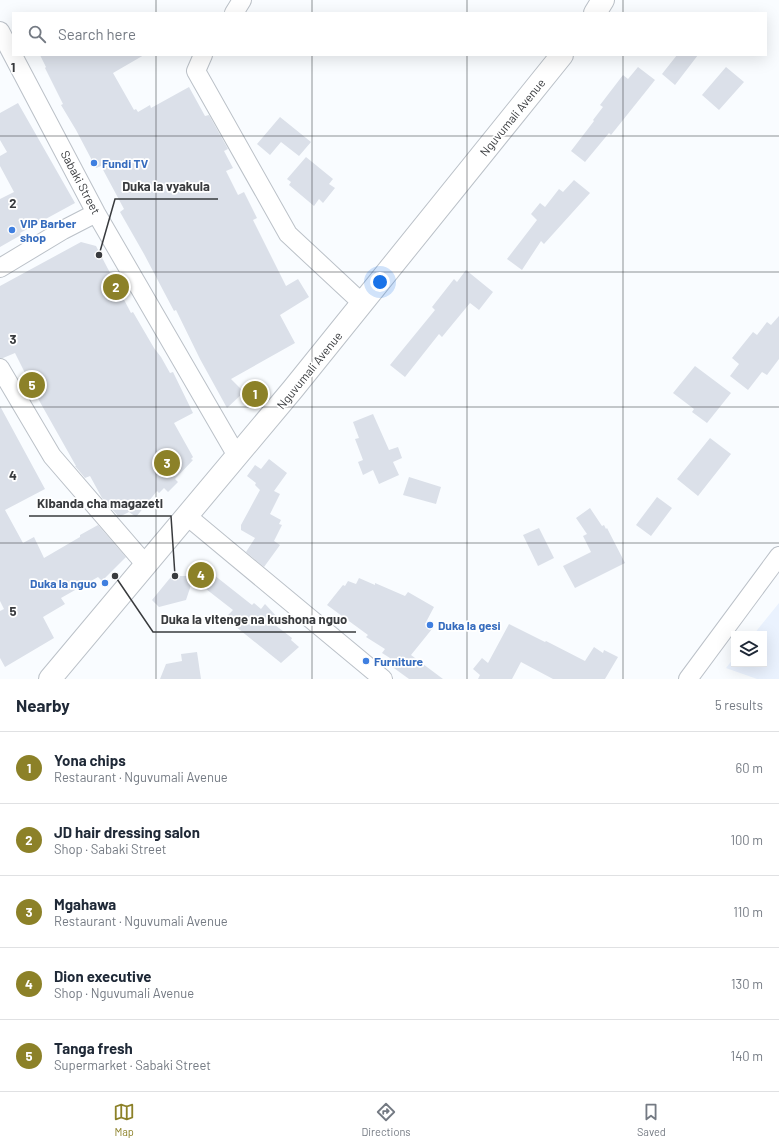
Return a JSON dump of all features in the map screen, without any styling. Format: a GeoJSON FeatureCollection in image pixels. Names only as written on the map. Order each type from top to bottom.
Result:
{"type":"FeatureCollection","features":[{"type":"Feature","properties":{"kind":"street"},"geometry":{"type":"LineString","coordinates":[[235,12],[242,0]]}},
{"type":"Feature","properties":{"kind":"street"},"geometry":{"type":"LineString","coordinates":[[596,12],[603,0]]}},
{"type":"Feature","properties":{"kind":"street","name":"Sabaki Street"},"geometry":{"type":"LineString","coordinates":[[0,30],[12,53]]}},
{"type":"Feature","properties":{"kind":"street","name":"Sabaki Street"},"geometry":{"type":"LineString","coordinates":[[14,56],[96,212],[237,456]]}},
{"type":"Feature","properties":{"kind":"street"},"geometry":{"type":"LineString","coordinates":[[202,56],[196,71],[288,234],[362,303]]}},
{"type":"Feature","properties":{"kind":"street","name":"Nguvumali Avenue"},"geometry":{"type":"LineString","coordinates":[[50,679],[188,516],[561,56]]}},
{"type":"Feature","properties":{"kind":"street"},"geometry":{"type":"LineString","coordinates":[[0,268],[96,212]]}},
{"type":"Feature","properties":{"kind":"street"},"geometry":{"type":"LineString","coordinates":[[0,368],[52,456],[146,565]]}},
{"type":"Feature","properties":{"kind":"street"},"geometry":{"type":"LineString","coordinates":[[188,516],[383,679]]}},
{"type":"Feature","properties":{"kind":"street"},"geometry":{"type":"LineString","coordinates":[[688,679],[779,556]]}},
{"type":"Feature","properties":{"kind":"shaded area"},"geometry":{"type":"Polygon","coordinates":[[[779,603],[779,679],[757,679],[726,668],[731,662],[731,667],[767,667],[767,631],[756,631],[779,603]]]}},
{"type":"Feature","properties":{"kind":"building"},"geometry":{"type":"Polygon","coordinates":[[[40,56],[142,56],[113,73],[134,110],[136,109],[138,112],[150,105],[151,108],[189,87],[205,116],[209,115],[228,149],[224,151],[233,168],[226,171],[238,195],[244,192],[257,218],[253,220],[286,286],[298,279],[309,297],[280,315],[295,343],[231,379],[244,392],[227,408],[200,359],[176,310],[174,311],[120,212],[124,209],[101,166],[96,168],[61,105],[63,104],[45,68],[46,67],[40,56]]]}},
{"type":"Feature","properties":{"kind":"building"},"geometry":{"type":"Polygon","coordinates":[[[676,56],[697,56],[675,85],[662,74],[676,56]]]}},
{"type":"Feature","properties":{"kind":"building"},"geometry":{"type":"Polygon","coordinates":[[[638,67],[655,80],[611,135],[609,133],[585,162],[571,151],[603,107],[600,105],[623,75],[628,79],[638,67]]]}},
{"type":"Feature","properties":{"kind":"building"},"geometry":{"type":"Polygon","coordinates":[[[726,67],[744,82],[719,110],[702,95],[726,67]]]}},
{"type":"Feature","properties":{"kind":"building"},"geometry":{"type":"Polygon","coordinates":[[[18,103],[75,203],[20,233],[21,235],[0,247],[0,199],[14,192],[0,166],[0,156],[7,152],[0,140],[0,113],[18,103]]]}},
{"type":"Feature","properties":{"kind":"building"},"geometry":{"type":"Polygon","coordinates":[[[280,117],[311,142],[299,156],[281,142],[270,155],[257,144],[280,117]]]}},
{"type":"Feature","properties":{"kind":"building"},"geometry":{"type":"Polygon","coordinates":[[[306,157],[333,179],[329,184],[335,188],[323,203],[319,199],[314,206],[289,185],[291,182],[287,179],[306,157]]]}},
{"type":"Feature","properties":{"kind":"building"},"geometry":{"type":"Polygon","coordinates":[[[574,180],[590,193],[544,244],[541,241],[522,270],[507,259],[537,220],[531,214],[540,203],[545,207],[559,189],[563,192],[574,180]]]}},
{"type":"Feature","properties":{"kind":"building"},"geometry":{"type":"Polygon","coordinates":[[[81,242],[96,246],[131,313],[133,312],[170,373],[173,372],[193,413],[174,423],[193,457],[191,459],[193,460],[175,479],[178,482],[168,492],[164,488],[159,493],[157,491],[136,517],[129,512],[119,517],[102,498],[90,476],[85,478],[75,466],[15,353],[0,358],[0,286],[81,242]]]}},
{"type":"Feature","properties":{"kind":"building"},"geometry":{"type":"Polygon","coordinates":[[[466,270],[493,292],[479,310],[470,303],[442,337],[439,334],[405,377],[390,365],[435,310],[432,307],[454,279],[457,282],[466,270]]]}},
{"type":"Feature","properties":{"kind":"building"},"geometry":{"type":"Polygon","coordinates":[[[779,316],[779,359],[767,375],[762,372],[748,390],[730,376],[739,364],[732,358],[753,332],[757,335],[767,322],[771,325],[779,316]]]}},
{"type":"Feature","properties":{"kind":"building"},"geometry":{"type":"Polygon","coordinates":[[[695,366],[731,393],[707,423],[692,412],[694,409],[673,393],[695,366]]]}},
{"type":"Feature","properties":{"kind":"building"},"geometry":{"type":"Polygon","coordinates":[[[0,406],[45,489],[5,510],[23,543],[34,537],[44,558],[98,525],[126,557],[102,581],[98,577],[61,598],[65,604],[43,617],[54,638],[5,667],[0,658],[0,611],[4,609],[0,601],[0,406]]]}},
{"type":"Feature","properties":{"kind":"building"},"geometry":{"type":"Polygon","coordinates":[[[373,414],[389,450],[398,447],[402,458],[393,462],[399,475],[379,484],[373,470],[363,475],[358,462],[363,460],[355,439],[359,438],[353,422],[373,414]]]}},
{"type":"Feature","properties":{"kind":"building"},"geometry":{"type":"Polygon","coordinates":[[[710,438],[731,454],[698,496],[677,479],[710,438]]]}},
{"type":"Feature","properties":{"kind":"building"},"geometry":{"type":"Polygon","coordinates":[[[269,459],[287,473],[274,491],[280,494],[270,514],[281,520],[279,524],[282,525],[274,541],[280,545],[264,567],[246,552],[255,538],[241,530],[241,525],[260,490],[255,485],[256,483],[247,476],[255,465],[261,469],[269,459]]]}},
{"type":"Feature","properties":{"kind":"building"},"geometry":{"type":"Polygon","coordinates":[[[409,477],[441,487],[436,504],[403,495],[409,477]]]}},
{"type":"Feature","properties":{"kind":"building"},"geometry":{"type":"Polygon","coordinates":[[[657,497],[672,508],[651,536],[636,525],[657,497]]]}},
{"type":"Feature","properties":{"kind":"building"},"geometry":{"type":"Polygon","coordinates":[[[590,508],[602,526],[604,525],[606,529],[607,528],[625,563],[575,588],[563,566],[591,552],[583,536],[587,534],[576,518],[590,508]]]}},
{"type":"Feature","properties":{"kind":"building"},"geometry":{"type":"Polygon","coordinates":[[[539,528],[554,558],[538,566],[523,535],[539,528]]]}},
{"type":"Feature","properties":{"kind":"building"},"geometry":{"type":"Polygon","coordinates":[[[175,572],[180,576],[194,576],[186,600],[159,607],[152,600],[175,572]]]}},
{"type":"Feature","properties":{"kind":"building"},"geometry":{"type":"Polygon","coordinates":[[[214,575],[252,605],[254,603],[261,609],[265,604],[280,620],[275,625],[292,638],[291,640],[299,647],[281,663],[235,626],[238,623],[228,615],[233,610],[206,589],[214,575]]]}},
{"type":"Feature","properties":{"kind":"building"},"geometry":{"type":"Polygon","coordinates":[[[359,578],[405,596],[408,592],[434,607],[425,624],[432,629],[411,655],[443,679],[409,679],[387,663],[390,658],[382,653],[385,649],[366,637],[368,635],[327,605],[343,585],[345,586],[348,581],[356,584],[359,578]]]}},
{"type":"Feature","properties":{"kind":"building"},"geometry":{"type":"Polygon","coordinates":[[[509,624],[585,661],[594,647],[603,653],[604,650],[618,657],[605,679],[553,679],[521,662],[512,679],[478,679],[480,675],[473,669],[482,658],[488,663],[509,624]]]}},
{"type":"Feature","properties":{"kind":"building"},"geometry":{"type":"Polygon","coordinates":[[[197,652],[201,679],[160,679],[166,664],[182,661],[181,654],[197,652]]]}},
{"type":"Feature","properties":{"kind":"place","name":"Fundi TV"},"geometry":{"type":"Point","coordinates":[94,163]}},
{"type":"Feature","properties":{"kind":"place","name":"VIP Barber shop"},"geometry":{"type":"Point","coordinates":[12,230]}},
{"type":"Feature","properties":{"kind":"place","name":"Duka la vyakula"},"geometry":{"type":"Point","coordinates":[99,255]}},
{"type":"Feature","properties":{"kind":"place","name":"JD hair dressing salon"},"geometry":{"type":"Point","coordinates":[116,287]}},
{"type":"Feature","properties":{"kind":"place","name":"Tanga fresh"},"geometry":{"type":"Point","coordinates":[32,385]}},
{"type":"Feature","properties":{"kind":"place","name":"Yona chips"},"geometry":{"type":"Point","coordinates":[255,394]}},
{"type":"Feature","properties":{"kind":"place","name":"Mgahawa"},"geometry":{"type":"Point","coordinates":[167,463]}},
{"type":"Feature","properties":{"kind":"place","name":"Dion executive"},"geometry":{"type":"Point","coordinates":[201,575]}},
{"type":"Feature","properties":{"kind":"place","name":"Duka la vitenge na kushona nguo"},"geometry":{"type":"Point","coordinates":[115,576]}},
{"type":"Feature","properties":{"kind":"place","name":"Kibanda cha magazeti"},"geometry":{"type":"Point","coordinates":[175,576]}},
{"type":"Feature","properties":{"kind":"place","name":"Duka la nguo"},"geometry":{"type":"Point","coordinates":[105,583]}},
{"type":"Feature","properties":{"kind":"place","name":"Duka la gesi"},"geometry":{"type":"Point","coordinates":[430,625]}},
{"type":"Feature","properties":{"kind":"place","name":"Furniture"},"geometry":{"type":"Point","coordinates":[366,661]}}]}
